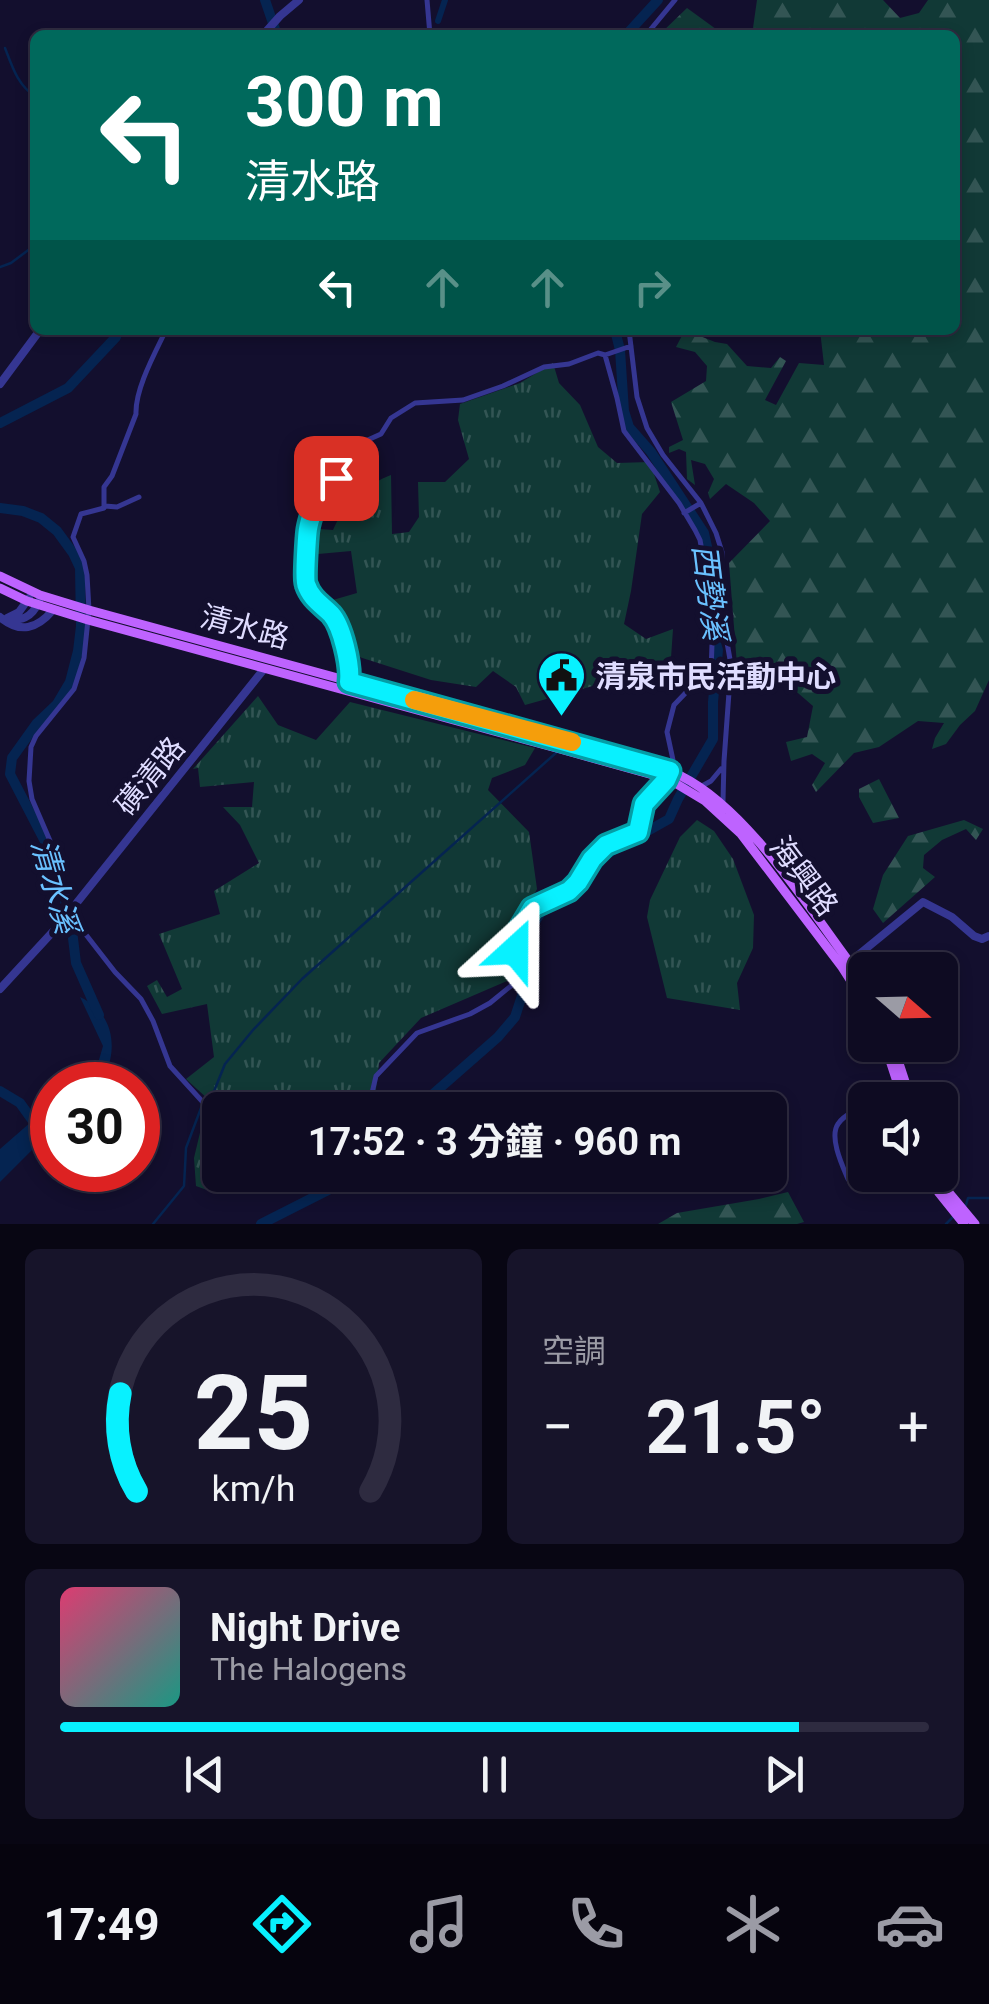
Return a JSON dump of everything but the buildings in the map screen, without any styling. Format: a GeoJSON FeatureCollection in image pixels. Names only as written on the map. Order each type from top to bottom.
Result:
{"type":"FeatureCollection","features":[{"type":"Feature","properties":{"kind":"main road"},"geometry":{"type":"LineString","coordinates":[[0,576],[34,598]]}},
{"type":"Feature","properties":{"kind":"main road"},"geometry":{"type":"LineString","coordinates":[[0,588],[34,598]]}},
{"type":"Feature","properties":{"kind":"main road","name":"清水路"},"geometry":{"type":"LineString","coordinates":[[34,598],[53,610],[82,613]]}},
{"type":"Feature","properties":{"kind":"main road","name":"清水路"},"geometry":{"type":"LineString","coordinates":[[34,598],[673,777],[695,787]]}},
{"type":"Feature","properties":{"kind":"main road","name":"海興路"},"geometry":{"type":"LineString","coordinates":[[695,787],[720,807],[848,969]]}},
{"type":"Feature","properties":{"kind":"main road"},"geometry":{"type":"LineString","coordinates":[[893,1062],[902,1081]]}},
{"type":"Feature","properties":{"kind":"main road"},"geometry":{"type":"LineString","coordinates":[[897,1062],[902,1081]]}},
{"type":"Feature","properties":{"kind":"main road"},"geometry":{"type":"LineString","coordinates":[[942,1192],[960,1215],[975,1224]]}},
{"type":"Feature","properties":{"kind":"main road"},"geometry":{"type":"LineString","coordinates":[[948,1192],[960,1215]]}},
{"type":"Feature","properties":{"kind":"street"},"geometry":{"type":"LineString","coordinates":[[267,30],[299,0]]}},
{"type":"Feature","properties":{"kind":"street"},"geometry":{"type":"LineString","coordinates":[[427,0],[430,30]]}},
{"type":"Feature","properties":{"kind":"street"},"geometry":{"type":"LineString","coordinates":[[650,30],[675,0]]}},
{"type":"Feature","properties":{"kind":"street"},"geometry":{"type":"LineString","coordinates":[[0,384],[36,335]]}},
{"type":"Feature","properties":{"kind":"street"},"geometry":{"type":"LineString","coordinates":[[105,506],[104,487],[112,476],[164,335]]}},
{"type":"Feature","properties":{"kind":"street"},"geometry":{"type":"LineString","coordinates":[[630,335],[637,397],[647,428],[702,503],[722,552],[720,603],[731,664],[724,800],[720,807]]}},
{"type":"Feature","properties":{"kind":"street"},"geometry":{"type":"LineString","coordinates":[[604,356],[631,346]]}},
{"type":"Feature","properties":{"kind":"street"},"geometry":{"type":"LineString","coordinates":[[347,686],[350,666],[337,624],[315,601],[304,578],[308,526],[318,491],[336,478],[336,448],[360,444],[380,434],[392,418],[415,403],[463,400],[544,367],[569,364],[598,353],[604,356],[624,431],[700,540],[706,583],[704,609],[712,644],[711,672],[674,706],[666,732],[673,777],[644,804],[638,832],[606,845],[569,891],[532,908],[514,938],[517,972],[512,985],[470,1014],[418,1034],[376,1076],[372,1092]]}},
{"type":"Feature","properties":{"kind":"street"},"geometry":{"type":"LineString","coordinates":[[139,496],[81,514],[74,537],[84,560],[84,658],[74,689],[36,736],[28,769],[32,799],[57,857],[70,910],[115,972],[141,999],[154,1021],[170,1066],[202,1101]]}},
{"type":"Feature","properties":{"kind":"street"},"geometry":{"type":"LineString","coordinates":[[684,513],[702,503]]}},
{"type":"Feature","properties":{"kind":"street"},"geometry":{"type":"LineString","coordinates":[[34,598],[19,612],[2,618],[9,625],[27,627],[41,622],[53,610]]}},
{"type":"Feature","properties":{"kind":"street"},"geometry":{"type":"LineString","coordinates":[[709,633],[723,628]]}},
{"type":"Feature","properties":{"kind":"street","name":"磺清路"},"geometry":{"type":"LineString","coordinates":[[0,990],[70,910],[266,664]]}},
{"type":"Feature","properties":{"kind":"street"},"geometry":{"type":"LineString","coordinates":[[695,787],[712,782],[724,761]]}},
{"type":"Feature","properties":{"kind":"street"},"geometry":{"type":"LineString","coordinates":[[846,965],[923,902],[952,917],[974,936],[989,936]]}},
{"type":"Feature","properties":{"kind":"street"},"geometry":{"type":"LineString","coordinates":[[848,1115],[836,1126],[834,1137],[848,1179]]}},
{"type":"Feature","properties":{"kind":"green space"},"geometry":{"type":"Polygon","coordinates":[[[757,0],[883,0],[900,18],[919,13],[928,0],[989,0],[989,680],[975,711],[946,744],[932,749],[944,723],[918,721],[879,747],[854,753],[816,792],[812,785],[825,763],[812,754],[791,761],[786,742],[807,737],[813,706],[769,668],[742,671],[737,665],[729,563],[770,521],[754,503],[726,484],[710,499],[708,493],[714,479],[705,464],[691,460],[695,485],[687,479],[686,452],[679,449],[669,453],[669,447],[683,440],[671,402],[706,381],[707,366],[695,352],[676,347],[682,335],[698,335],[727,344],[747,366],[771,368],[780,357],[786,361],[765,400],[776,405],[799,363],[824,365],[821,335],[960,335],[960,30],[753,30],[757,0]]]}},
{"type":"Feature","properties":{"kind":"green space"},"geometry":{"type":"Polygon","coordinates":[[[687,8],[717,30],[664,30],[687,8]]]}},
{"type":"Feature","properties":{"kind":"green space"},"geometry":{"type":"Polygon","coordinates":[[[553,363],[559,383],[580,405],[598,447],[617,463],[650,462],[660,492],[642,514],[624,624],[646,639],[673,629],[670,672],[632,675],[525,705],[516,687],[493,671],[476,687],[431,680],[350,654],[340,623],[326,602],[357,593],[351,551],[318,554],[319,529],[333,530],[356,496],[391,475],[392,534],[409,532],[419,517],[418,482],[445,482],[469,459],[458,420],[460,404],[520,383],[553,363]]]}},
{"type":"Feature","properties":{"kind":"green space"},"geometry":{"type":"Polygon","coordinates":[[[258,696],[278,725],[316,740],[350,702],[535,748],[525,765],[492,778],[488,790],[529,832],[537,889],[518,925],[521,955],[507,981],[421,1018],[379,1063],[376,1092],[202,1094],[186,1079],[214,1057],[207,1004],[162,1014],[147,986],[157,980],[167,997],[182,989],[159,934],[220,914],[214,891],[259,863],[240,825],[223,807],[252,807],[254,782],[200,787],[198,768],[193,769],[258,696]]]}},
{"type":"Feature","properties":{"kind":"green space"},"geometry":{"type":"Polygon","coordinates":[[[879,779],[899,818],[873,823],[859,797],[859,789],[879,779]]]}},
{"type":"Feature","properties":{"kind":"green space"},"geometry":{"type":"Polygon","coordinates":[[[697,820],[714,831],[733,859],[754,915],[753,948],[737,983],[740,1010],[667,998],[647,917],[650,900],[680,837],[697,820]]]}},
{"type":"Feature","properties":{"kind":"green space"},"geometry":{"type":"Polygon","coordinates":[[[964,820],[983,829],[976,840],[966,829],[942,840],[924,855],[923,868],[935,877],[883,923],[873,909],[883,875],[908,836],[964,820]]]}},
{"type":"Feature","properties":{"kind":"green space"},"geometry":{"type":"Polygon","coordinates":[[[202,1124],[202,1188],[196,1186],[194,1158],[202,1124]]]}},
{"type":"Feature","properties":{"kind":"green space"},"geometry":{"type":"Polygon","coordinates":[[[788,1192],[804,1222],[658,1224],[677,1213],[788,1192]]]}},
{"type":"Feature","properties":{"kind":"water"},"geometry":{"type":"Polygon","coordinates":[[[80,997],[101,1013],[107,1024],[112,1048],[110,1062],[98,1062],[103,1046],[80,997]]]}},
{"type":"Feature","properties":{"kind":"water"},"geometry":{"type":"Polygon","coordinates":[[[30,1123],[30,1152],[0,1182],[0,1149],[30,1123]]]}},
{"type":"Feature","properties":{"kind":"waterway","name":"清水溪"},"geometry":{"type":"LineString","coordinates":[[265,0],[275,30]]}},
{"type":"Feature","properties":{"kind":"waterway"},"geometry":{"type":"LineString","coordinates":[[438,21],[445,0]]}},
{"type":"Feature","properties":{"kind":"waterway","name":"西勢溪"},"geometry":{"type":"LineString","coordinates":[[631,30],[658,0]]}},
{"type":"Feature","properties":{"kind":"waterway"},"geometry":{"type":"LineString","coordinates":[[5,48],[20,81],[30,93]]}},
{"type":"Feature","properties":{"kind":"waterway"},"geometry":{"type":"LineString","coordinates":[[30,179],[30,189]]}},
{"type":"Feature","properties":{"kind":"waterway"},"geometry":{"type":"LineString","coordinates":[[0,267],[30,249]]}},
{"type":"Feature","properties":{"kind":"waterway","name":"清水溪"},"geometry":{"type":"LineString","coordinates":[[0,423],[68,388],[117,335]]}},
{"type":"Feature","properties":{"kind":"waterway","name":"西勢溪"},"geometry":{"type":"LineString","coordinates":[[435,1092],[515,1017],[533,962],[529,931],[543,909],[576,893],[605,855],[669,819],[713,739],[718,650],[709,621],[712,569],[704,533],[651,452],[629,427],[616,335]]}},
{"type":"Feature","properties":{"kind":"waterway","name":"清水溪"},"geometry":{"type":"LineString","coordinates":[[0,508],[41,518],[57,531],[80,568],[81,626],[70,682],[57,704],[37,723],[12,758],[10,774],[52,855],[71,922],[76,963],[99,1015]]}},
{"type":"Feature","properties":{"kind":"waterway"},"geometry":{"type":"LineString","coordinates":[[214,1092],[225,1064],[302,979],[557,752]]}},
{"type":"Feature","properties":{"kind":"waterway"},"geometry":{"type":"LineString","coordinates":[[0,1091],[20,1103],[30,1117]]}},
{"type":"Feature","properties":{"kind":"waterway"},"geometry":{"type":"LineString","coordinates":[[153,1224],[184,1186],[186,1148],[201,1108]]}},
{"type":"Feature","properties":{"kind":"waterway","name":"西勢溪"},"geometry":{"type":"LineString","coordinates":[[261,1224],[324,1192]]}},
{"type":"Feature","properties":{"kind":"waterway"},"geometry":{"type":"LineString","coordinates":[[966,1205],[968,1198],[989,1198]]}},
{"type":"Feature","properties":{"kind":"waterway"},"geometry":{"type":"LineString","coordinates":[[946,1224],[953,1217]]}},
{"type":"Feature","properties":{"kind":"slow traffic"},"geometry":{"type":"LineString","coordinates":[[414,700],[572,742]]}},
{"type":"Feature","properties":{"kind":"place","name":"清泉市民活動中心"},"geometry":{"type":"Point","coordinates":[561,718]}},
{"type":"Feature","properties":{"kind":"route"},"geometry":{"type":"LineString","coordinates":[[336,478],[318,491],[308,526],[304,582],[318,605],[337,624],[350,666],[349,682],[670,771],[644,804],[638,832],[606,845],[569,891],[532,908],[514,938],[515,950]]}}]}
